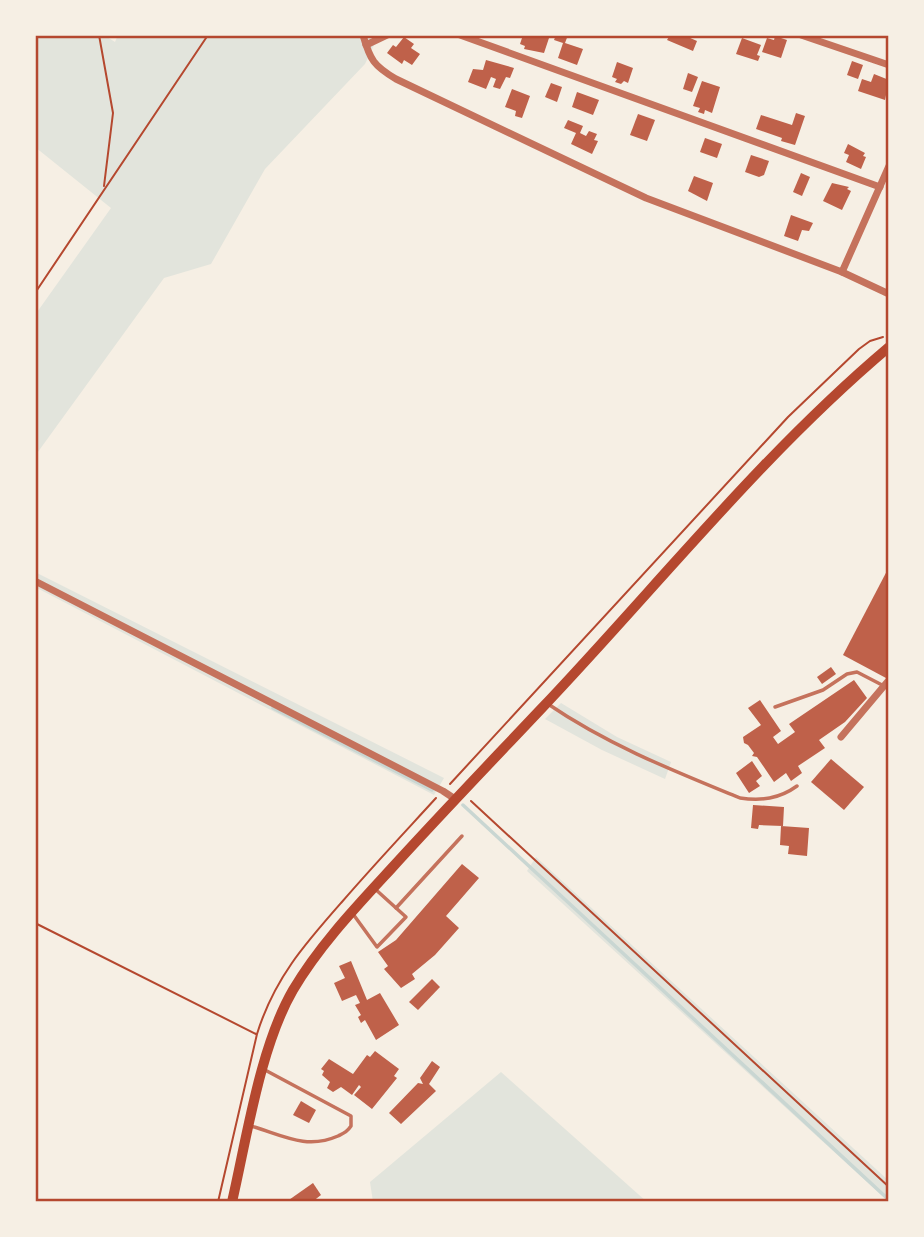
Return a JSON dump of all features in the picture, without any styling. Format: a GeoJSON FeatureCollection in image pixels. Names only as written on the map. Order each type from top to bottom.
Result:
{"type":"FeatureCollection","features":[{"type":"Feature","properties":{"kind":"main road"},"geometry":{"type":"LineString","coordinates":[[232,1202],[271,1041],[292,991],[323,946],[458,795],[784,445],[889,347]]}},
{"type":"Feature","properties":{"kind":"street"},"geometry":{"type":"LineString","coordinates":[[363,35],[372,61],[396,79],[646,198],[842,272],[889,294]]}},
{"type":"Feature","properties":{"kind":"street"},"geometry":{"type":"LineString","coordinates":[[366,45],[387,35]]}},
{"type":"Feature","properties":{"kind":"street"},"geometry":{"type":"LineString","coordinates":[[460,35],[880,187]]}},
{"type":"Feature","properties":{"kind":"street"},"geometry":{"type":"LineString","coordinates":[[801,35],[889,65]]}},
{"type":"Feature","properties":{"kind":"street"},"geometry":{"type":"LineString","coordinates":[[842,272],[889,166]]}},
{"type":"Feature","properties":{"kind":"street"},"geometry":{"type":"LineString","coordinates":[[35,581],[431,785],[458,795]]}},
{"type":"Feature","properties":{"kind":"street"},"geometry":{"type":"LineString","coordinates":[[841,737],[887,683]]}},
{"type":"Feature","properties":{"kind":"lane"},"geometry":{"type":"LineString","coordinates":[[775,707],[823,690],[847,674],[857,672],[887,683]]}},
{"type":"Feature","properties":{"kind":"lane"},"geometry":{"type":"LineString","coordinates":[[546,703],[631,752],[740,798],[759,801],[771,799],[797,786]]}},
{"type":"Feature","properties":{"kind":"lane"},"geometry":{"type":"LineString","coordinates":[[396,908],[462,836]]}},
{"type":"Feature","properties":{"kind":"lane"},"geometry":{"type":"LineString","coordinates":[[352,913],[377,947],[406,916],[374,887]]}},
{"type":"Feature","properties":{"kind":"lane"},"geometry":{"type":"LineString","coordinates":[[250,1126],[305,1143],[315,1143],[326,1142],[348,1131],[351,1126],[351,1116],[263,1069]]}},
{"type":"Feature","properties":{"kind":"path"},"geometry":{"type":"LineString","coordinates":[[101,35],[113,113],[104,190]]}},
{"type":"Feature","properties":{"kind":"path"},"geometry":{"type":"LineString","coordinates":[[35,293],[208,35]]}},
{"type":"Feature","properties":{"kind":"path"},"geometry":{"type":"LineString","coordinates":[[458,795],[536,860],[889,1187]]}},
{"type":"Feature","properties":{"kind":"path"},"geometry":{"type":"LineString","coordinates":[[35,923],[271,1041]]}},
{"type":"Feature","properties":{"kind":"shaded area"},"geometry":{"type":"Polygon","coordinates":[[[35,35],[104,35],[115,42],[118,35],[381,35],[365,64],[265,169],[211,264],[164,278],[35,456],[35,315],[111,208],[35,147],[35,35]]]}},
{"type":"Feature","properties":{"kind":"shaded area"},"geometry":{"type":"Polygon","coordinates":[[[35,572],[444,778],[434,795],[35,587],[35,572]]]}},
{"type":"Feature","properties":{"kind":"shaded area"},"geometry":{"type":"Polygon","coordinates":[[[561,703],[617,737],[671,762],[665,779],[602,750],[545,719],[561,703]]]}},
{"type":"Feature","properties":{"kind":"shaded area"},"geometry":{"type":"Polygon","coordinates":[[[536,857],[889,1181],[889,1202],[527,871],[536,857]]]}},
{"type":"Feature","properties":{"kind":"shaded area"},"geometry":{"type":"Polygon","coordinates":[[[501,1072],[647,1202],[373,1202],[370,1182],[501,1072]]]}},
{"type":"Feature","properties":{"kind":"building"},"geometry":{"type":"Polygon","coordinates":[[[523,35],[549,38],[544,53],[524,49],[525,46],[520,44],[523,35]]]}},
{"type":"Feature","properties":{"kind":"building"},"geometry":{"type":"Polygon","coordinates":[[[556,35],[568,35],[565,43],[583,49],[577,65],[558,58],[563,43],[554,40],[556,35]]]}},
{"type":"Feature","properties":{"kind":"building"},"geometry":{"type":"Polygon","coordinates":[[[670,35],[690,35],[688,37],[697,41],[693,51],[667,40],[670,35]]]}},
{"type":"Feature","properties":{"kind":"building"},"geometry":{"type":"Polygon","coordinates":[[[775,36],[787,40],[781,58],[762,52],[767,38],[774,40],[775,36]]]}},
{"type":"Feature","properties":{"kind":"building"},"geometry":{"type":"Polygon","coordinates":[[[404,37],[414,44],[411,48],[420,54],[412,65],[404,60],[402,64],[387,53],[404,37]]]}},
{"type":"Feature","properties":{"kind":"building"},"geometry":{"type":"Polygon","coordinates":[[[742,38],[761,45],[758,61],[736,54],[742,38]]]}},
{"type":"Feature","properties":{"kind":"building"},"geometry":{"type":"Polygon","coordinates":[[[486,60],[514,68],[510,78],[506,77],[500,89],[493,87],[496,79],[491,77],[486,89],[468,82],[473,69],[483,70],[486,60]]]}},
{"type":"Feature","properties":{"kind":"building"},"geometry":{"type":"Polygon","coordinates":[[[852,61],[863,65],[858,79],[847,75],[852,61]]]}},
{"type":"Feature","properties":{"kind":"building"},"geometry":{"type":"Polygon","coordinates":[[[617,62],[633,68],[628,83],[615,82],[617,79],[612,77],[617,62]]]}},
{"type":"Feature","properties":{"kind":"building"},"geometry":{"type":"Polygon","coordinates":[[[688,73],[698,77],[692,92],[683,89],[688,73]]]}},
{"type":"Feature","properties":{"kind":"building"},"geometry":{"type":"Polygon","coordinates":[[[874,74],[889,80],[885,100],[858,91],[862,79],[871,82],[874,74]]]}},
{"type":"Feature","properties":{"kind":"building"},"geometry":{"type":"Polygon","coordinates":[[[702,81],[720,87],[712,113],[705,110],[704,114],[698,112],[700,108],[693,106],[702,81]]]}},
{"type":"Feature","properties":{"kind":"building"},"geometry":{"type":"Polygon","coordinates":[[[551,83],[562,87],[557,102],[545,97],[551,83]]]}},
{"type":"Feature","properties":{"kind":"building"},"geometry":{"type":"Polygon","coordinates":[[[512,89],[530,96],[522,118],[515,116],[516,111],[505,107],[512,89]]]}},
{"type":"Feature","properties":{"kind":"building"},"geometry":{"type":"Polygon","coordinates":[[[577,92],[599,100],[593,115],[572,107],[577,92]]]}},
{"type":"Feature","properties":{"kind":"building"},"geometry":{"type":"Polygon","coordinates":[[[796,113],[805,116],[795,145],[756,129],[761,115],[792,125],[796,113]]]}},
{"type":"Feature","properties":{"kind":"building"},"geometry":{"type":"Polygon","coordinates":[[[638,114],[655,120],[647,141],[630,135],[638,114]]]}},
{"type":"Feature","properties":{"kind":"building"},"geometry":{"type":"Polygon","coordinates":[[[568,120],[583,126],[580,133],[586,136],[589,131],[597,134],[594,140],[598,141],[592,154],[571,144],[576,133],[564,128],[568,120]]]}},
{"type":"Feature","properties":{"kind":"building"},"geometry":{"type":"Polygon","coordinates":[[[705,138],[722,144],[717,158],[700,152],[705,138]]]}},
{"type":"Feature","properties":{"kind":"building"},"geometry":{"type":"Polygon","coordinates":[[[848,144],[865,153],[861,169],[846,162],[849,155],[844,153],[848,144]]]}},
{"type":"Feature","properties":{"kind":"building"},"geometry":{"type":"Polygon","coordinates":[[[751,155],[769,161],[764,175],[759,177],[745,172],[751,155]]]}},
{"type":"Feature","properties":{"kind":"building"},"geometry":{"type":"Polygon","coordinates":[[[801,173],[810,177],[802,196],[793,192],[801,173]]]}},
{"type":"Feature","properties":{"kind":"building"},"geometry":{"type":"Polygon","coordinates":[[[694,176],[713,183],[707,201],[688,191],[694,176]]]}},
{"type":"Feature","properties":{"kind":"building"},"geometry":{"type":"Polygon","coordinates":[[[832,183],[849,187],[847,189],[851,191],[842,210],[823,201],[832,183]]]}},
{"type":"Feature","properties":{"kind":"building"},"geometry":{"type":"Polygon","coordinates":[[[791,215],[813,223],[809,231],[802,230],[798,241],[784,236],[791,215]]]}},
{"type":"Feature","properties":{"kind":"building"},"geometry":{"type":"Polygon","coordinates":[[[889,567],[889,672],[886,678],[843,655],[889,567]]]}},
{"type":"Feature","properties":{"kind":"building"},"geometry":{"type":"Polygon","coordinates":[[[831,667],[836,674],[822,684],[817,677],[831,667]]]}},
{"type":"Feature","properties":{"kind":"building"},"geometry":{"type":"Polygon","coordinates":[[[854,680],[867,698],[845,722],[819,740],[825,748],[798,766],[802,773],[791,781],[786,773],[774,782],[744,743],[743,737],[761,725],[748,708],[760,700],[781,731],[773,737],[778,744],[795,732],[789,724],[854,680]]]}},
{"type":"Feature","properties":{"kind":"building"},"geometry":{"type":"Polygon","coordinates":[[[831,759],[864,787],[844,810],[811,782],[831,759]]]}},
{"type":"Feature","properties":{"kind":"building"},"geometry":{"type":"Polygon","coordinates":[[[752,761],[762,776],[756,781],[760,786],[749,793],[736,773],[752,761]]]}},
{"type":"Feature","properties":{"kind":"building"},"geometry":{"type":"Polygon","coordinates":[[[753,805],[784,807],[783,826],[759,825],[758,829],[751,828],[753,805]]]}},
{"type":"Feature","properties":{"kind":"building"},"geometry":{"type":"Polygon","coordinates":[[[781,826],[809,828],[807,856],[788,854],[789,846],[780,845],[781,826]]]}},
{"type":"Feature","properties":{"kind":"building"},"geometry":{"type":"Polygon","coordinates":[[[462,864],[479,878],[446,916],[459,928],[435,955],[412,974],[415,979],[401,988],[384,969],[388,966],[378,952],[396,940],[462,864]]]}},
{"type":"Feature","properties":{"kind":"building"},"geometry":{"type":"Polygon","coordinates":[[[351,961],[367,1000],[380,993],[399,1025],[376,1040],[365,1020],[361,1023],[358,1017],[361,1015],[355,1005],[360,1003],[356,995],[342,1001],[334,983],[345,978],[339,966],[351,961]]]}},
{"type":"Feature","properties":{"kind":"building"},"geometry":{"type":"Polygon","coordinates":[[[432,979],[440,987],[418,1010],[409,1002],[432,979]]]}},
{"type":"Feature","properties":{"kind":"building"},"geometry":{"type":"Polygon","coordinates":[[[375,1051],[399,1069],[394,1076],[397,1078],[372,1109],[354,1095],[361,1087],[359,1085],[352,1095],[341,1087],[333,1092],[327,1088],[330,1082],[322,1075],[324,1071],[321,1069],[329,1059],[353,1074],[367,1055],[370,1057],[375,1051]]]}},
{"type":"Feature","properties":{"kind":"building"},"geometry":{"type":"Polygon","coordinates":[[[432,1061],[440,1067],[429,1084],[436,1091],[401,1124],[389,1113],[418,1083],[423,1084],[420,1078],[432,1061]]]}},
{"type":"Feature","properties":{"kind":"building"},"geometry":{"type":"Polygon","coordinates":[[[301,1101],[316,1110],[309,1123],[293,1115],[301,1101]]]}},
{"type":"Feature","properties":{"kind":"building"},"geometry":{"type":"Polygon","coordinates":[[[313,1183],[321,1195],[312,1202],[286,1202],[313,1183]]]}},
{"type":"Feature","properties":{"kind":"waterway"},"geometry":{"type":"LineString","coordinates":[[273,708],[432,790]]}},
{"type":"Feature","properties":{"kind":"waterway"},"geometry":{"type":"LineString","coordinates":[[463,805],[889,1200]]}}]}
